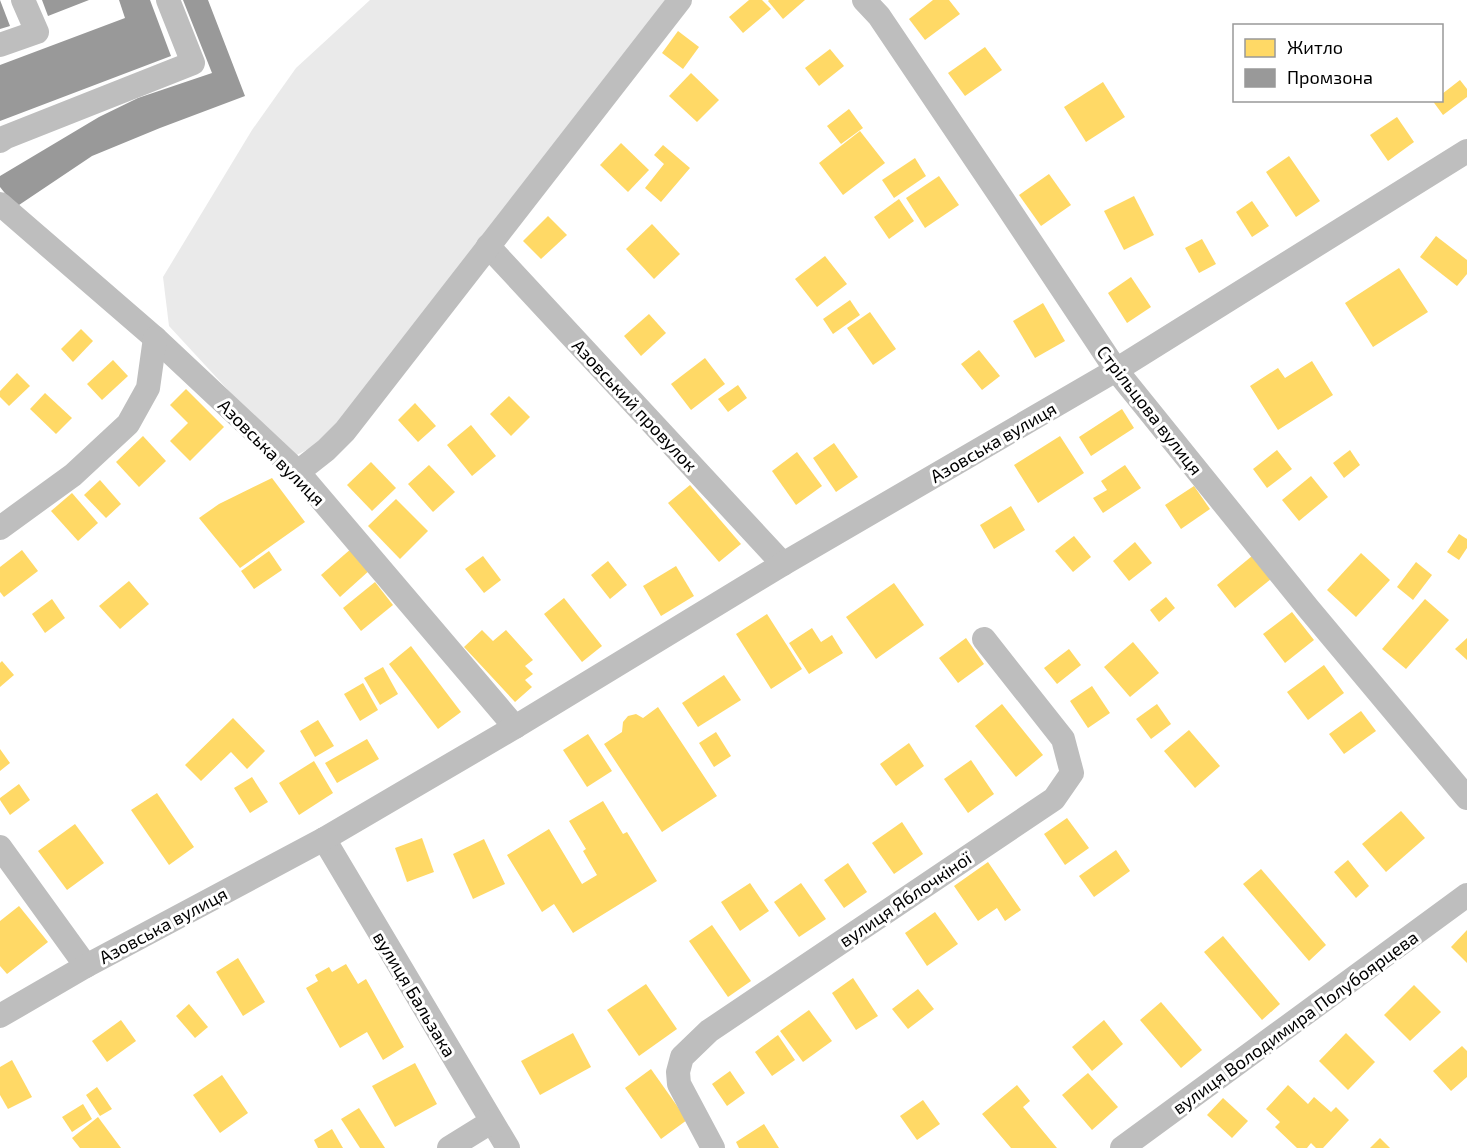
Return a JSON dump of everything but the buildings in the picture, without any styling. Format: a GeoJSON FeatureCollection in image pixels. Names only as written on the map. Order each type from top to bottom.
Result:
{"type":"FeatureCollection","features":[{"type":"Feature","properties":{"kind":"street"},"geometry":{"type":"LineString","coordinates":[[0,45],[36,32],[23,0]]}},
{"type":"Feature","properties":{"kind":"street"},"geometry":{"type":"LineString","coordinates":[[0,141],[193,63],[168,0]]}},
{"type":"Feature","properties":{"kind":"street"},"geometry":{"type":"LineString","coordinates":[[298,472],[326,450],[345,431],[680,0]]}},
{"type":"Feature","properties":{"kind":"street","name":"Стрільцова вулиця"},"geometry":{"type":"LineString","coordinates":[[864,0],[879,16],[1116,370],[1316,617],[1467,798]]}},
{"type":"Feature","properties":{"kind":"street","name":"Азовська вулиця"},"geometry":{"type":"LineString","coordinates":[[0,1016],[86,966],[324,839],[515,728],[783,564],[1116,370],[1467,151]]}},
{"type":"Feature","properties":{"kind":"street","name":"Азовська вулиця"},"geometry":{"type":"LineString","coordinates":[[0,204],[155,338],[298,472],[515,728]]}},
{"type":"Feature","properties":{"kind":"street","name":"Азовський провулок"},"geometry":{"type":"LineString","coordinates":[[488,246],[783,564]]}},
{"type":"Feature","properties":{"kind":"street"},"geometry":{"type":"LineString","coordinates":[[0,528],[73,476],[128,424],[148,388],[155,338]]}},
{"type":"Feature","properties":{"kind":"street","name":"вулиця Яблочкіної"},"geometry":{"type":"LineString","coordinates":[[712,1148],[679,1084],[678,1072],[682,1058],[709,1031],[1054,799],[1072,773],[1063,739],[984,639]]}},
{"type":"Feature","properties":{"kind":"street","name":"вулиця Бальзака"},"geometry":{"type":"LineString","coordinates":[[324,839],[508,1148]]}},
{"type":"Feature","properties":{"kind":"street"},"geometry":{"type":"LineString","coordinates":[[0,847],[86,966]]}},
{"type":"Feature","properties":{"kind":"street","name":"вулиця Володимира Полубоярцева"},"geometry":{"type":"LineString","coordinates":[[1122,1148],[1467,895]]}},
{"type":"Feature","properties":{"kind":"street"},"geometry":{"type":"LineString","coordinates":[[448,1148],[491,1122]]}},
{"type":"Feature","properties":{"kind":"shaded area"},"geometry":{"type":"Polygon","coordinates":[[[370,0],[676,0],[335,426],[316,445],[291,458],[169,326],[163,277],[252,130],[296,68],[370,0]]]}}]}
